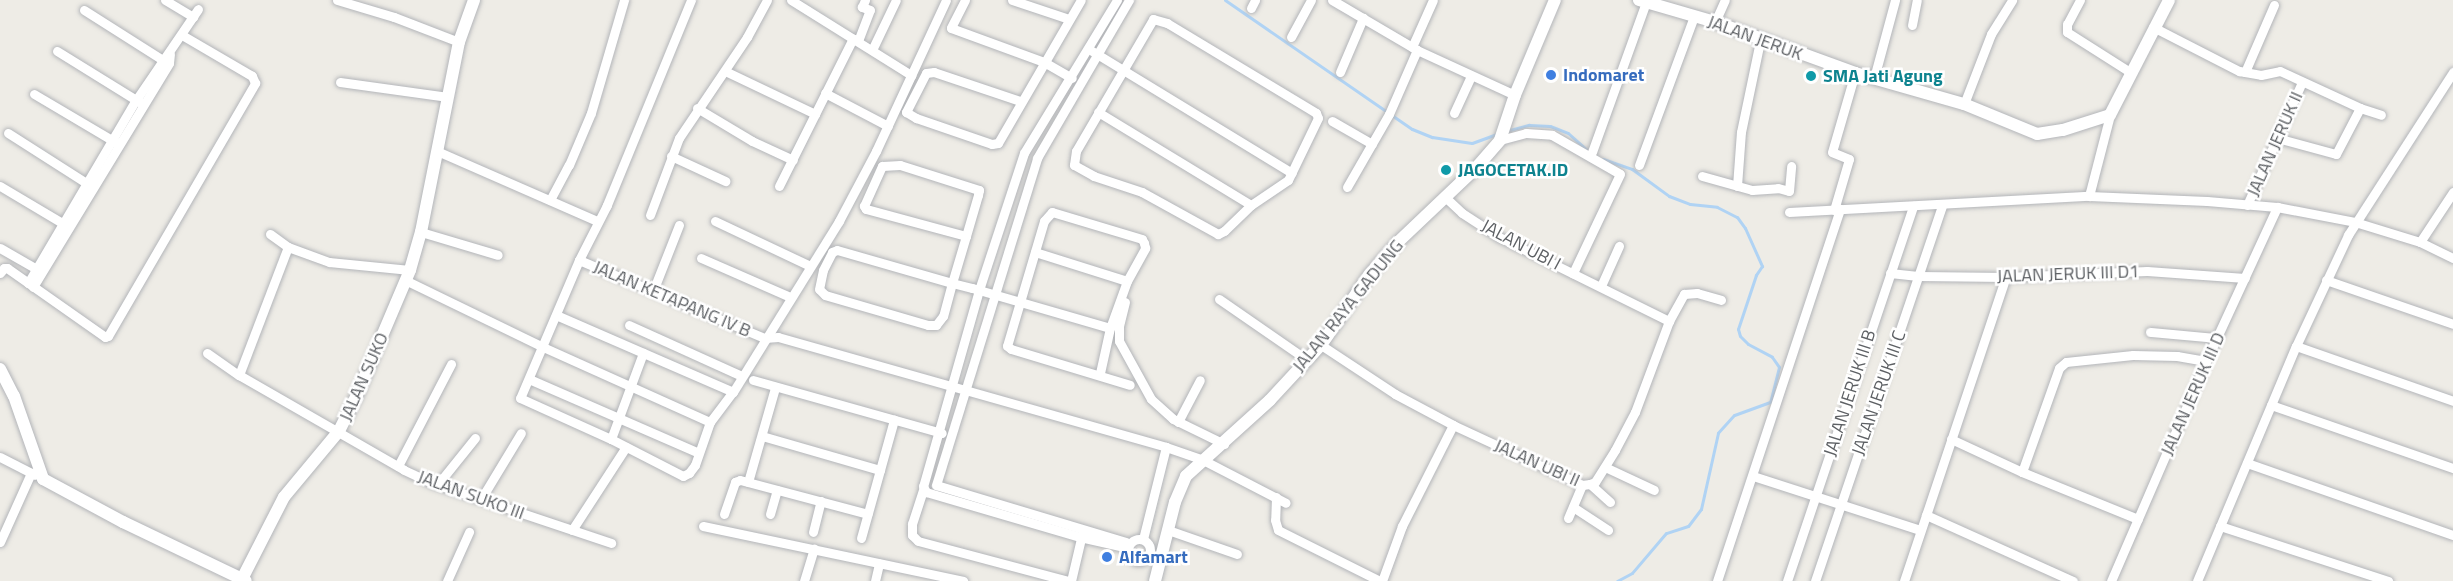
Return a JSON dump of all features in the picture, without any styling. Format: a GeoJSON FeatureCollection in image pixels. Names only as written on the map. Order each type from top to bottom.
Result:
{"type":"FeatureCollection","features":[{"type":"Feature","properties":{"kind":"street"},"geometry":{"type":"LineString","coordinates":[[30,285],[195,13],[165,0]]}},
{"type":"Feature","properties":{"kind":"street"},"geometry":{"type":"LineString","coordinates":[[337,0],[394,17],[459,42]]}},
{"type":"Feature","properties":{"kind":"street","name":"JALAN SUKO"},"geometry":{"type":"LineString","coordinates":[[243,580],[284,497],[339,431],[408,275],[421,232],[459,42],[474,0]]}},
{"type":"Feature","properties":{"kind":"street"},"geometry":{"type":"LineString","coordinates":[[550,200],[569,165],[591,113],[624,0]]}},
{"type":"Feature","properties":{"kind":"street"},"geometry":{"type":"LineString","coordinates":[[691,0],[607,205],[579,260],[520,398],[611,439],[683,476],[689,473],[710,422],[733,392],[839,221],[888,126],[946,0]]}},
{"type":"Feature","properties":{"kind":"street"},"geometry":{"type":"LineString","coordinates":[[650,215],[671,156],[697,108],[725,71],[767,0]]}},
{"type":"Feature","properties":{"kind":"street"},"geometry":{"type":"LineString","coordinates":[[791,0],[911,75]]}},
{"type":"Feature","properties":{"kind":"street"},"geometry":{"type":"LineString","coordinates":[[778,186],[870,10],[862,7],[865,0]]}},
{"type":"Feature","properties":{"kind":"street"},"geometry":{"type":"LineString","coordinates":[[872,50],[896,0]]}},
{"type":"Feature","properties":{"kind":"street"},"geometry":{"type":"LineString","coordinates":[[965,0],[951,28],[1044,62],[1079,83]]}},
{"type":"Feature","properties":{"kind":"street"},"geometry":{"type":"LineString","coordinates":[[1012,0],[1069,20]]}},
{"type":"Feature","properties":{"kind":"street"},"geometry":{"type":"LineString","coordinates":[[1020,101],[934,72],[926,73],[921,79],[906,112],[916,118],[995,143],[1000,140],[1020,101],[1081,0]]}},
{"type":"Feature","properties":{"kind":"street"},"geometry":{"type":"LineString","coordinates":[[1082,534],[1069,581],[918,541],[912,535],[912,524],[979,290],[1024,153],[1117,0]]}},
{"type":"Feature","properties":{"kind":"street"},"geometry":{"type":"LineString","coordinates":[[1005,511],[937,487],[950,435],[1037,158],[1129,0]]}},
{"type":"Feature","properties":{"kind":"street"},"geometry":{"type":"LineString","coordinates":[[1290,37],[1311,0]]}},
{"type":"Feature","properties":{"kind":"street"},"geometry":{"type":"LineString","coordinates":[[1332,0],[1415,49],[1515,94]]}},
{"type":"Feature","properties":{"kind":"street"},"geometry":{"type":"LineString","coordinates":[[1347,187],[1389,114],[1433,0]]}},
{"type":"Feature","properties":{"kind":"street","name":"JALAN RAYA GADUNG"},"geometry":{"type":"LineString","coordinates":[[1155,581],[1156,552],[1168,530],[1174,502],[1186,476],[1224,444],[1321,345],[1370,273],[1398,242],[1476,168],[1502,136],[1515,94],[1555,0]]}},
{"type":"Feature","properties":{"kind":"street"},"geometry":{"type":"LineString","coordinates":[[1715,22],[1725,0]]}},
{"type":"Feature","properties":{"kind":"street"},"geometry":{"type":"LineString","coordinates":[[1874,78],[1896,0]]}},
{"type":"Feature","properties":{"kind":"street"},"geometry":{"type":"LineString","coordinates":[[1912,25],[1917,0]]}},
{"type":"Feature","properties":{"kind":"street"},"geometry":{"type":"LineString","coordinates":[[1964,104],[1990,34],[2012,0]]}},
{"type":"Feature","properties":{"kind":"street"},"geometry":{"type":"LineString","coordinates":[[2080,0],[2067,24],[2067,32],[2130,72]]}},
{"type":"Feature","properties":{"kind":"street"},"geometry":{"type":"LineString","coordinates":[[2089,196],[2110,115],[2153,27],[2169,0]]}},
{"type":"Feature","properties":{"kind":"street"},"geometry":{"type":"LineString","coordinates":[[1592,152],[1642,1]]}},
{"type":"Feature","properties":{"kind":"street","name":"JALAN JERUK"},"geometry":{"type":"LineString","coordinates":[[1642,1],[1664,4],[1760,41],[1856,73],[1964,104],[2037,134],[2063,130],[2110,115]]}},
{"type":"Feature","properties":{"kind":"street"},"geometry":{"type":"LineString","coordinates":[[2246,72],[2274,5]]}},
{"type":"Feature","properties":{"kind":"street"},"geometry":{"type":"LineString","coordinates":[[84,10],[167,59]]}},
{"type":"Feature","properties":{"kind":"street"},"geometry":{"type":"LineString","coordinates":[[1639,165],[1694,16]]}},
{"type":"Feature","properties":{"kind":"street"},"geometry":{"type":"LineString","coordinates":[[1340,72],[1363,18]]}},
{"type":"Feature","properties":{"kind":"street"},"geometry":{"type":"LineString","coordinates":[[1158,19],[1316,112],[1318,118],[1292,173],[1282,186],[1251,205],[1218,234],[1142,192],[1077,169],[1073,161],[1098,112],[1149,22],[1158,19]]}},
{"type":"Feature","properties":{"kind":"street","name":"JALAN JERUK II"},"geometry":{"type":"LineString","coordinates":[[2153,27],[2246,72],[2261,75],[2277,70],[2360,108],[2381,115]]}},
{"type":"Feature","properties":{"kind":"street"},"geometry":{"type":"LineString","coordinates":[[0,273],[7,268],[105,337],[108,336],[255,83],[252,76],[182,35]]}},
{"type":"Feature","properties":{"kind":"street"},"geometry":{"type":"LineString","coordinates":[[1737,186],[1741,132],[1760,41]]}},
{"type":"Feature","properties":{"kind":"street"},"geometry":{"type":"LineString","coordinates":[[1087,48],[1292,173]]}},
{"type":"Feature","properties":{"kind":"street"},"geometry":{"type":"LineString","coordinates":[[57,51],[140,102]]}},
{"type":"Feature","properties":{"kind":"street"},"geometry":{"type":"LineString","coordinates":[[725,71],[815,114]]}},
{"type":"Feature","properties":{"kind":"street"},"geometry":{"type":"LineString","coordinates":[[2197,581],[2296,346],[2355,222],[2453,72]]}},
{"type":"Feature","properties":{"kind":"street"},"geometry":{"type":"LineString","coordinates":[[1717,581],[1837,209],[1850,159],[1832,152],[1856,73]]}},
{"type":"Feature","properties":{"kind":"street"},"geometry":{"type":"LineString","coordinates":[[1454,113],[1471,76]]}},
{"type":"Feature","properties":{"kind":"street"},"geometry":{"type":"LineString","coordinates":[[340,82],[448,98]]}},
{"type":"Feature","properties":{"kind":"street","name":"JALAN JERUK II"},"geometry":{"type":"LineString","coordinates":[[2247,205],[2302,82]]}},
{"type":"Feature","properties":{"kind":"street"},"geometry":{"type":"LineString","coordinates":[[825,93],[888,126]]}},
{"type":"Feature","properties":{"kind":"street"},"geometry":{"type":"LineString","coordinates":[[34,94],[116,143]]}},
{"type":"Feature","properties":{"kind":"street"},"geometry":{"type":"LineString","coordinates":[[697,108],[752,141],[793,160]]}},
{"type":"Feature","properties":{"kind":"street"},"geometry":{"type":"LineString","coordinates":[[2277,138],[2336,154],[2360,108]]}},
{"type":"Feature","properties":{"kind":"street"},"geometry":{"type":"LineString","coordinates":[[1098,112],[1251,205]]}},
{"type":"Feature","properties":{"kind":"street"},"geometry":{"type":"LineString","coordinates":[[1332,121],[1372,144]]}},
{"type":"Feature","properties":{"kind":"street"},"geometry":{"type":"LineString","coordinates":[[8,133],[90,185]]}},
{"type":"Feature","properties":{"kind":"street"},"geometry":{"type":"LineString","coordinates":[[1502,136],[1526,133],[1552,135],[1620,174],[1574,273]]}},
{"type":"Feature","properties":{"kind":"street"},"geometry":{"type":"LineString","coordinates":[[437,152],[597,221]]}},
{"type":"Feature","properties":{"kind":"street"},"geometry":{"type":"LineString","coordinates":[[1024,153],[1037,158]]}},
{"type":"Feature","properties":{"kind":"street"},"geometry":{"type":"LineString","coordinates":[[671,156],[725,181]]}},
{"type":"Feature","properties":{"kind":"street"},"geometry":{"type":"LineString","coordinates":[[966,236],[866,209],[864,206],[878,172],[889,164],[900,165],[977,188],[978,195],[966,236],[952,283],[943,316],[936,325],[825,294],[819,289],[819,279],[835,250],[952,283],[979,290],[1110,328]]}},
{"type":"Feature","properties":{"kind":"street"},"geometry":{"type":"LineString","coordinates":[[1702,176],[1752,190],[1778,188],[1789,191],[1791,166]]}},
{"type":"Feature","properties":{"kind":"street"},"geometry":{"type":"LineString","coordinates":[[0,186],[65,226]]}},
{"type":"Feature","properties":{"kind":"street"},"geometry":{"type":"LineString","coordinates":[[2420,242],[2453,192]]}},
{"type":"Feature","properties":{"kind":"street"},"geometry":{"type":"LineString","coordinates":[[1789,212],[2089,196],[2207,201],[2277,207],[2355,222],[2420,242],[2453,258]]}},
{"type":"Feature","properties":{"kind":"street","name":"JALAN UBI I"},"geometry":{"type":"LineString","coordinates":[[1445,197],[1462,213],[1499,237],[1601,286]]}},
{"type":"Feature","properties":{"kind":"street","name":"JALAN JERUK III C"},"geometry":{"type":"LineString","coordinates":[[1815,581],[1942,205]]}},
{"type":"Feature","properties":{"kind":"street","name":"JALAN JERUK III B"},"geometry":{"type":"LineString","coordinates":[[1787,581],[1913,206]]}},
{"type":"Feature","properties":{"kind":"street","name":"JALAN JERUK III D"},"geometry":{"type":"LineString","coordinates":[[2111,581],[2206,361],[2277,207]]}},
{"type":"Feature","properties":{"kind":"street"},"geometry":{"type":"LineString","coordinates":[[1100,374],[1110,328],[1127,281],[1145,248],[1142,239],[1052,212],[1044,221],[1007,341],[1011,349],[1100,374],[1130,385]]}},
{"type":"Feature","properties":{"kind":"street"},"geometry":{"type":"LineString","coordinates":[[715,221],[810,266]]}},
{"type":"Feature","properties":{"kind":"street"},"geometry":{"type":"LineString","coordinates":[[1002,222],[1016,226]]}},
{"type":"Feature","properties":{"kind":"street"},"geometry":{"type":"LineString","coordinates":[[653,291],[679,225]]}},
{"type":"Feature","properties":{"kind":"street"},"geometry":{"type":"LineString","coordinates":[[421,232],[498,255]]}},
{"type":"Feature","properties":{"kind":"street"},"geometry":{"type":"LineString","coordinates":[[270,234],[288,247],[329,262],[408,275],[543,347],[710,422]]}},
{"type":"Feature","properties":{"kind":"street"},"geometry":{"type":"LineString","coordinates":[[1619,246],[1601,286],[1670,321]]}},
{"type":"Feature","properties":{"kind":"street"},"geometry":{"type":"LineString","coordinates":[[239,375],[288,247]]}},
{"type":"Feature","properties":{"kind":"street"},"geometry":{"type":"LineString","coordinates":[[0,248],[39,270]]}},
{"type":"Feature","properties":{"kind":"street"},"geometry":{"type":"LineString","coordinates":[[1035,252],[1127,281]]}},
{"type":"Feature","properties":{"kind":"street"},"geometry":{"type":"LineString","coordinates":[[700,258],[790,297]]}},
{"type":"Feature","properties":{"kind":"street","name":"JALAN KETAPANG IV B"},"geometry":{"type":"LineString","coordinates":[[579,260],[765,338],[778,337],[1166,447],[1203,460],[1286,503]]}},
{"type":"Feature","properties":{"kind":"street","name":"JALAN JERUK III D1"},"geometry":{"type":"LineString","coordinates":[[1890,273],[1918,276],[2006,277],[2147,271],[2187,272],[2245,278]]}},
{"type":"Feature","properties":{"kind":"street"},"geometry":{"type":"LineString","coordinates":[[1904,581],[2006,277]]}},
{"type":"Feature","properties":{"kind":"street"},"geometry":{"type":"LineString","coordinates":[[2326,280],[2453,324]]}},
{"type":"Feature","properties":{"kind":"street","name":"JALAN UBI II"},"geometry":{"type":"LineString","coordinates":[[1321,345],[1395,394],[1453,425],[1586,485],[1595,482],[1635,412],[1670,321],[1684,294],[1697,293],[1720,300]]}},
{"type":"Feature","properties":{"kind":"street"},"geometry":{"type":"LineString","coordinates":[[1126,297],[1119,326],[1119,341],[1151,399],[1178,422],[1224,444]]}},
{"type":"Feature","properties":{"kind":"street"},"geometry":{"type":"LineString","coordinates":[[1219,299],[1307,360]]}},
{"type":"Feature","properties":{"kind":"street"},"geometry":{"type":"LineString","coordinates":[[556,315],[733,392]]}},
{"type":"Feature","properties":{"kind":"street"},"geometry":{"type":"LineString","coordinates":[[629,325],[742,376]]}},
{"type":"Feature","properties":{"kind":"street"},"geometry":{"type":"LineString","coordinates":[[2150,332],[2216,339]]}},
{"type":"Feature","properties":{"kind":"street"},"geometry":{"type":"LineString","coordinates":[[2296,346],[2453,400]]}},
{"type":"Feature","properties":{"kind":"street","name":"JALAN SUKO III"},"geometry":{"type":"LineString","coordinates":[[207,353],[239,375],[398,466],[438,484],[611,543]]}},
{"type":"Feature","properties":{"kind":"street"},"geometry":{"type":"LineString","coordinates":[[611,439],[643,353]]}},
{"type":"Feature","properties":{"kind":"street"},"geometry":{"type":"LineString","coordinates":[[2022,472],[2059,368],[2066,362],[2133,355],[2177,356],[2206,361]]}},
{"type":"Feature","properties":{"kind":"street"},"geometry":{"type":"LineString","coordinates":[[398,466],[452,364]]}},
{"type":"Feature","properties":{"kind":"street"},"geometry":{"type":"LineString","coordinates":[[0,369],[14,396],[37,476],[0,543]]}},
{"type":"Feature","properties":{"kind":"street"},"geometry":{"type":"LineString","coordinates":[[529,379],[699,453]]}},
{"type":"Feature","properties":{"kind":"street"},"geometry":{"type":"LineString","coordinates":[[753,380],[950,435]]}},
{"type":"Feature","properties":{"kind":"street"},"geometry":{"type":"LineString","coordinates":[[1178,422],[1200,380]]}},
{"type":"Feature","properties":{"kind":"street"},"geometry":{"type":"LineString","coordinates":[[748,482],[775,388]]}},
{"type":"Feature","properties":{"kind":"street"},"geometry":{"type":"LineString","coordinates":[[2271,405],[2453,468]]}},
{"type":"Feature","properties":{"kind":"street"},"geometry":{"type":"LineString","coordinates":[[861,538],[894,420]]}},
{"type":"Feature","properties":{"kind":"street"},"geometry":{"type":"LineString","coordinates":[[1276,498],[1275,520],[1278,530],[1381,581],[1402,526],[1453,425]]}},
{"type":"Feature","properties":{"kind":"street"},"geometry":{"type":"LineString","coordinates":[[481,499],[521,433]]}},
{"type":"Feature","properties":{"kind":"street"},"geometry":{"type":"LineString","coordinates":[[762,436],[880,470]]}},
{"type":"Feature","properties":{"kind":"street"},"geometry":{"type":"LineString","coordinates":[[438,484],[475,438]]}},
{"type":"Feature","properties":{"kind":"street"},"geometry":{"type":"LineString","coordinates":[[1951,439],[2022,472],[2138,519]]}},
{"type":"Feature","properties":{"kind":"street"},"geometry":{"type":"LineString","coordinates":[[572,530],[626,447]]}},
{"type":"Feature","properties":{"kind":"street"},"geometry":{"type":"LineString","coordinates":[[923,490],[1129,546],[1143,539],[1166,447]]}},
{"type":"Feature","properties":{"kind":"street"},"geometry":{"type":"LineString","coordinates":[[0,458],[123,522],[243,580]]}},
{"type":"Feature","properties":{"kind":"street"},"geometry":{"type":"LineString","coordinates":[[2247,463],[2453,535]]}},
{"type":"Feature","properties":{"kind":"street"},"geometry":{"type":"LineString","coordinates":[[1605,467],[1654,490]]}},
{"type":"Feature","properties":{"kind":"street"},"geometry":{"type":"LineString","coordinates":[[1752,476],[1920,530]]}},
{"type":"Feature","properties":{"kind":"street"},"geometry":{"type":"LineString","coordinates":[[724,514],[735,482],[748,482],[868,514]]}},
{"type":"Feature","properties":{"kind":"street"},"geometry":{"type":"LineString","coordinates":[[1568,518],[1586,485],[1610,502]]}},
{"type":"Feature","properties":{"kind":"street"},"geometry":{"type":"LineString","coordinates":[[770,514],[777,490]]}},
{"type":"Feature","properties":{"kind":"street"},"geometry":{"type":"LineString","coordinates":[[813,532],[821,501]]}},
{"type":"Feature","properties":{"kind":"street"},"geometry":{"type":"LineString","coordinates":[[1573,507],[1608,530]]}},
{"type":"Feature","properties":{"kind":"street"},"geometry":{"type":"LineString","coordinates":[[1926,515],[2073,581]]}},
{"type":"Feature","properties":{"kind":"street"},"geometry":{"type":"LineString","coordinates":[[703,526],[879,562],[938,578],[963,581]]}},
{"type":"Feature","properties":{"kind":"street"},"geometry":{"type":"LineString","coordinates":[[2220,526],[2388,581]]}},
{"type":"Feature","properties":{"kind":"street"},"geometry":{"type":"LineString","coordinates":[[1168,530],[1237,554]]}},
{"type":"Feature","properties":{"kind":"street"},"geometry":{"type":"LineString","coordinates":[[447,581],[470,532]]}},
{"type":"Feature","properties":{"kind":"street"},"geometry":{"type":"LineString","coordinates":[[1129,546],[1130,556],[1136,561],[1144,560],[1156,552],[1143,539]]}},
{"type":"Feature","properties":{"kind":"street"},"geometry":{"type":"LineString","coordinates":[[804,581],[814,549]]}},
{"type":"Feature","properties":{"kind":"street"},"geometry":{"type":"LineString","coordinates":[[875,581],[879,562]]}},
{"type":"Feature","properties":{"kind":"waterway"},"geometry":{"type":"LineString","coordinates":[[1225,0],[1412,129],[1432,137],[1472,143],[1497,134]]}},
{"type":"Feature","properties":{"kind":"waterway"},"geometry":{"type":"LineString","coordinates":[[1506,131],[1529,125],[1550,126],[1568,133],[1589,152]]}},
{"type":"Feature","properties":{"kind":"waterway"},"geometry":{"type":"LineString","coordinates":[[1603,159],[1632,169],[1669,196],[1690,204],[1717,207],[1737,217],[1745,228],[1762,266],[1756,275],[1738,329],[1740,336],[1748,344],[1772,357],[1779,367],[1770,402],[1734,415],[1718,433],[1701,509],[1688,526],[1666,533],[1632,573],[1617,581]]}},
{"type":"Feature","properties":{"kind":"place","name":"Indomaret"},"geometry":{"type":"Point","coordinates":[1551,75]}},
{"type":"Feature","properties":{"kind":"place","name":"SMA Jati Agung"},"geometry":{"type":"Point","coordinates":[1811,76]}},
{"type":"Feature","properties":{"kind":"place","name":"JAGOCETAK.ID"},"geometry":{"type":"Point","coordinates":[1446,170]}},
{"type":"Feature","properties":{"kind":"place","name":"Alfamart"},"geometry":{"type":"Point","coordinates":[1107,557]}}]}
